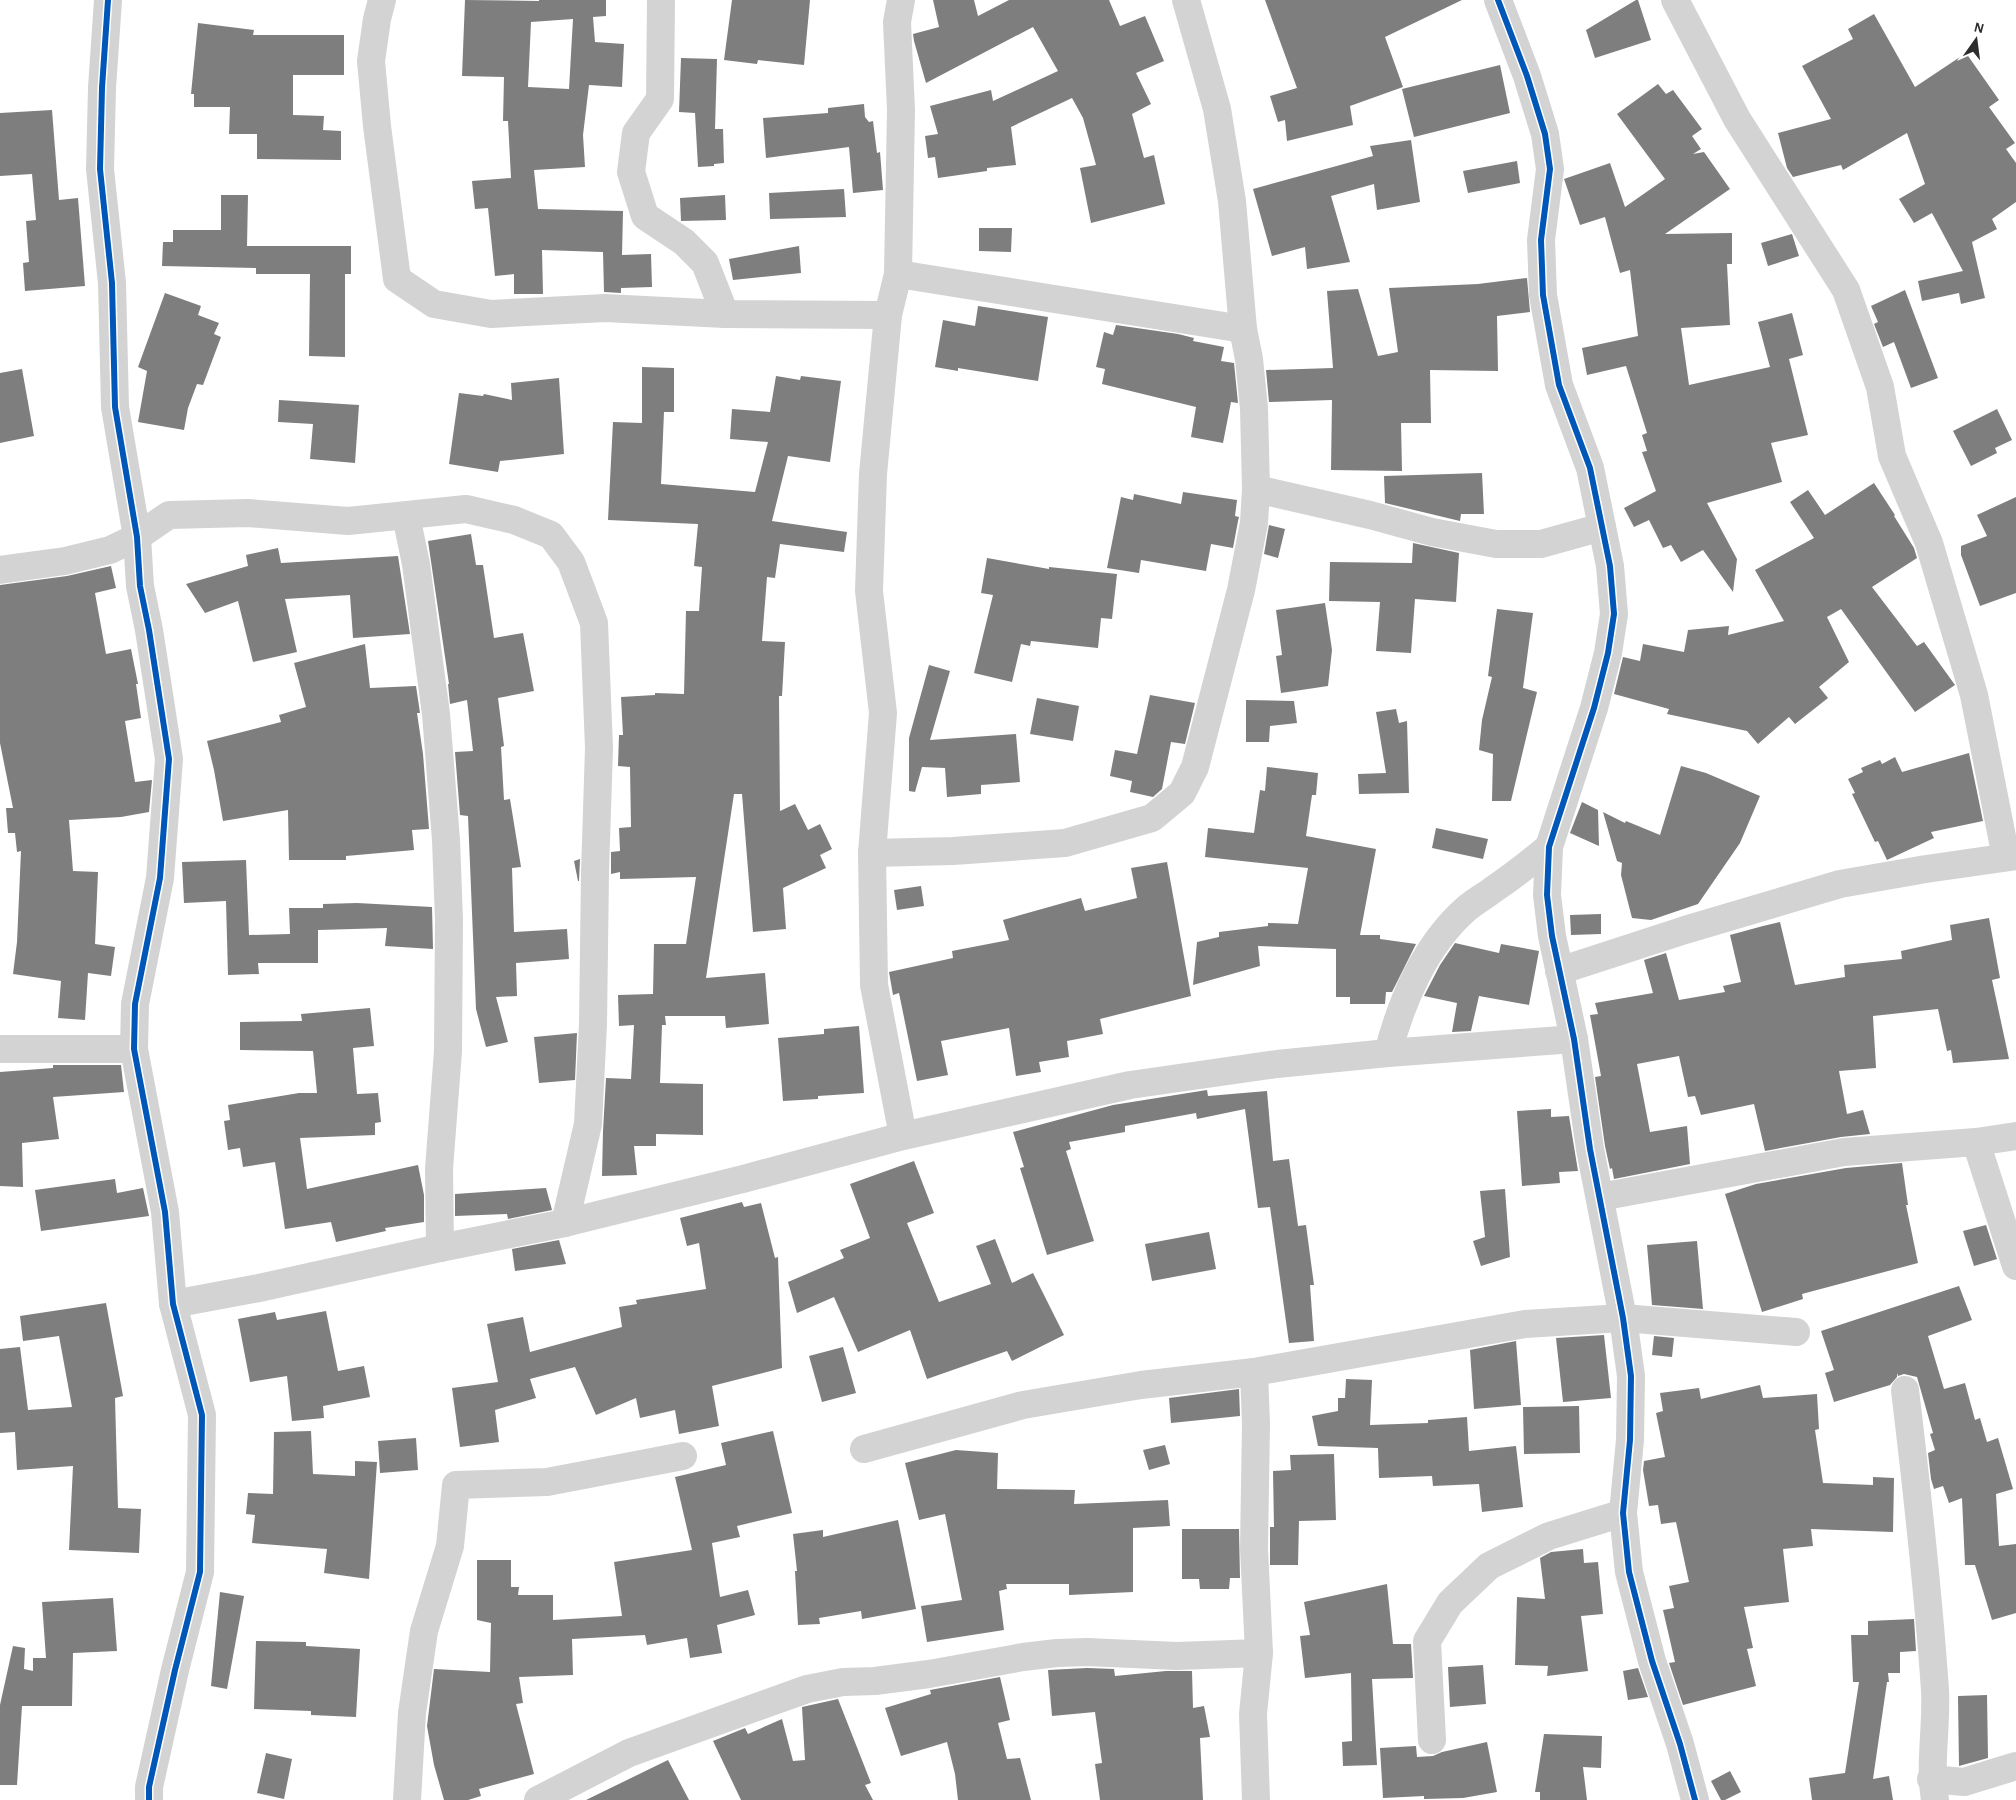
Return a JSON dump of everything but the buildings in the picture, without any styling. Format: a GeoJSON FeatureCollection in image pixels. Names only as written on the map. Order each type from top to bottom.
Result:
{"type":"FeatureCollection","features":[{"type":"Feature","properties":{"kind":"street"},"geometry":{"type":"LineString","coordinates":[[108,0],[102,88],[100,169],[112,283],[115,408],[137,536],[140,586],[150,630],[169,758],[160,878],[135,1004],[134,1049],[165,1212],[173,1304],[202,1415],[200,1572],[175,1670],[149,1787],[149,1800]]}},
{"type":"Feature","properties":{"kind":"street"},"geometry":{"type":"LineString","coordinates":[[382,0],[377,19],[371,61],[377,126],[397,279],[434,304],[491,314],[605,308],[725,314],[888,315]]}},
{"type":"Feature","properties":{"kind":"street"},"geometry":{"type":"LineString","coordinates":[[661,0],[660,99],[636,133],[630,172],[645,216],[684,242],[705,263],[725,314]]}},
{"type":"Feature","properties":{"kind":"street"},"geometry":{"type":"LineString","coordinates":[[901,0],[897,22],[901,110],[898,274],[888,315],[873,474],[868,591],[883,713],[872,853],[874,985],[903,1136]]}},
{"type":"Feature","properties":{"kind":"street"},"geometry":{"type":"LineString","coordinates":[[872,853],[952,851],[1065,843],[1152,818],[1182,793],[1195,767],[1241,590],[1254,523],[1256,489],[1254,408],[1243,329],[1232,201],[1218,118],[1186,0]]}},
{"type":"Feature","properties":{"kind":"street"},"geometry":{"type":"LineString","coordinates":[[1498,0],[1527,76],[1545,134],[1550,169],[1541,240],[1543,295],[1559,385],[1590,468],[1610,566],[1614,614],[1608,653],[1594,708],[1549,847],[1547,894],[1552,936],[1574,1039],[1590,1150],[1632,1376],[1630,1440],[1623,1513],[1629,1572],[1652,1661],[1680,1744],[1695,1800]]}},
{"type":"Feature","properties":{"kind":"street"},"geometry":{"type":"LineString","coordinates":[[1559,971],[1685,930],[1840,884],[2011,857],[1974,695],[1929,542],[1892,456],[1880,387],[1846,290],[1737,119],[1674,0]]}},
{"type":"Feature","properties":{"kind":"street"},"geometry":{"type":"LineString","coordinates":[[898,274],[1243,329]]}},
{"type":"Feature","properties":{"kind":"street"},"geometry":{"type":"LineString","coordinates":[[1256,489],[1370,515],[1432,532],[1496,544],[1541,544],[1602,527]]}},
{"type":"Feature","properties":{"kind":"street"},"geometry":{"type":"LineString","coordinates":[[0,570],[110,550],[137,536],[169,515],[248,513],[348,521],[466,509],[514,520],[551,536],[571,562],[594,623],[599,748],[594,873],[593,1024],[588,1124],[566,1223]]}},
{"type":"Feature","properties":{"kind":"street"},"geometry":{"type":"LineString","coordinates":[[406,516],[416,564],[436,714],[450,920],[448,1051],[439,1169],[440,1248]]}},
{"type":"Feature","properties":{"kind":"street"},"geometry":{"type":"LineString","coordinates":[[1388,1053],[1394,1027],[1409,992],[1424,961],[1442,935],[1466,909],[1549,847]]}},
{"type":"Feature","properties":{"kind":"street"},"geometry":{"type":"LineString","coordinates":[[173,1304],[259,1288],[440,1248],[566,1223],[743,1179],[903,1136],[1130,1085],[1277,1064],[1388,1053],[1574,1039]]}},
{"type":"Feature","properties":{"kind":"street"},"geometry":{"type":"LineString","coordinates":[[0,1049],[134,1049]]}},
{"type":"Feature","properties":{"kind":"street"},"geometry":{"type":"LineString","coordinates":[[1600,1197],[1844,1152],[1976,1142],[2016,1136]]}},
{"type":"Feature","properties":{"kind":"street"},"geometry":{"type":"LineString","coordinates":[[1976,1142],[2016,1266]]}},
{"type":"Feature","properties":{"kind":"street"},"geometry":{"type":"LineString","coordinates":[[864,1449],[1023,1405],[1141,1385],[1254,1372],[1525,1324],[1622,1318],[1796,1332]]}},
{"type":"Feature","properties":{"kind":"street"},"geometry":{"type":"LineString","coordinates":[[1254,1372],[1256,1424],[1254,1548],[1259,1653],[1253,1714],[1256,1800]]}},
{"type":"Feature","properties":{"kind":"street"},"geometry":{"type":"LineString","coordinates":[[1905,1390],[1921,1531],[1935,1693],[1933,1790],[2016,1766]]}},
{"type":"Feature","properties":{"kind":"street"},"geometry":{"type":"LineString","coordinates":[[407,1800],[412,1713],[424,1630],[450,1546],[456,1485],[547,1482],[683,1456]]}},
{"type":"Feature","properties":{"kind":"street"},"geometry":{"type":"LineString","coordinates":[[1432,1740],[1427,1641],[1450,1603],[1488,1566],[1548,1536],[1623,1513]]}},
{"type":"Feature","properties":{"kind":"street"},"geometry":{"type":"LineString","coordinates":[[538,1800],[629,1753],[808,1689],[844,1682],[875,1681],[929,1674],[1023,1657],[1057,1653],[1087,1652],[1177,1656],[1259,1653]]}},
{"type":"Feature","properties":{"kind":"cycle path"},"geometry":{"type":"LineString","coordinates":[[108,0],[102,88],[100,169],[112,283],[115,407],[137,537],[140,586],[149,630],[169,759],[160,878],[135,1004],[134,1049],[165,1212],[173,1304],[202,1415],[200,1572],[175,1670],[149,1787],[149,1800]]}},
{"type":"Feature","properties":{"kind":"cycle path"},"geometry":{"type":"LineString","coordinates":[[1498,0],[1527,76],[1545,134],[1550,169],[1541,240],[1543,295],[1559,385],[1590,468],[1610,566],[1614,614],[1608,653],[1594,708],[1549,847],[1547,895],[1552,936],[1574,1039],[1590,1149],[1623,1318],[1631,1376],[1630,1440],[1623,1513],[1629,1572],[1652,1661],[1680,1744],[1695,1800]]}}]}
